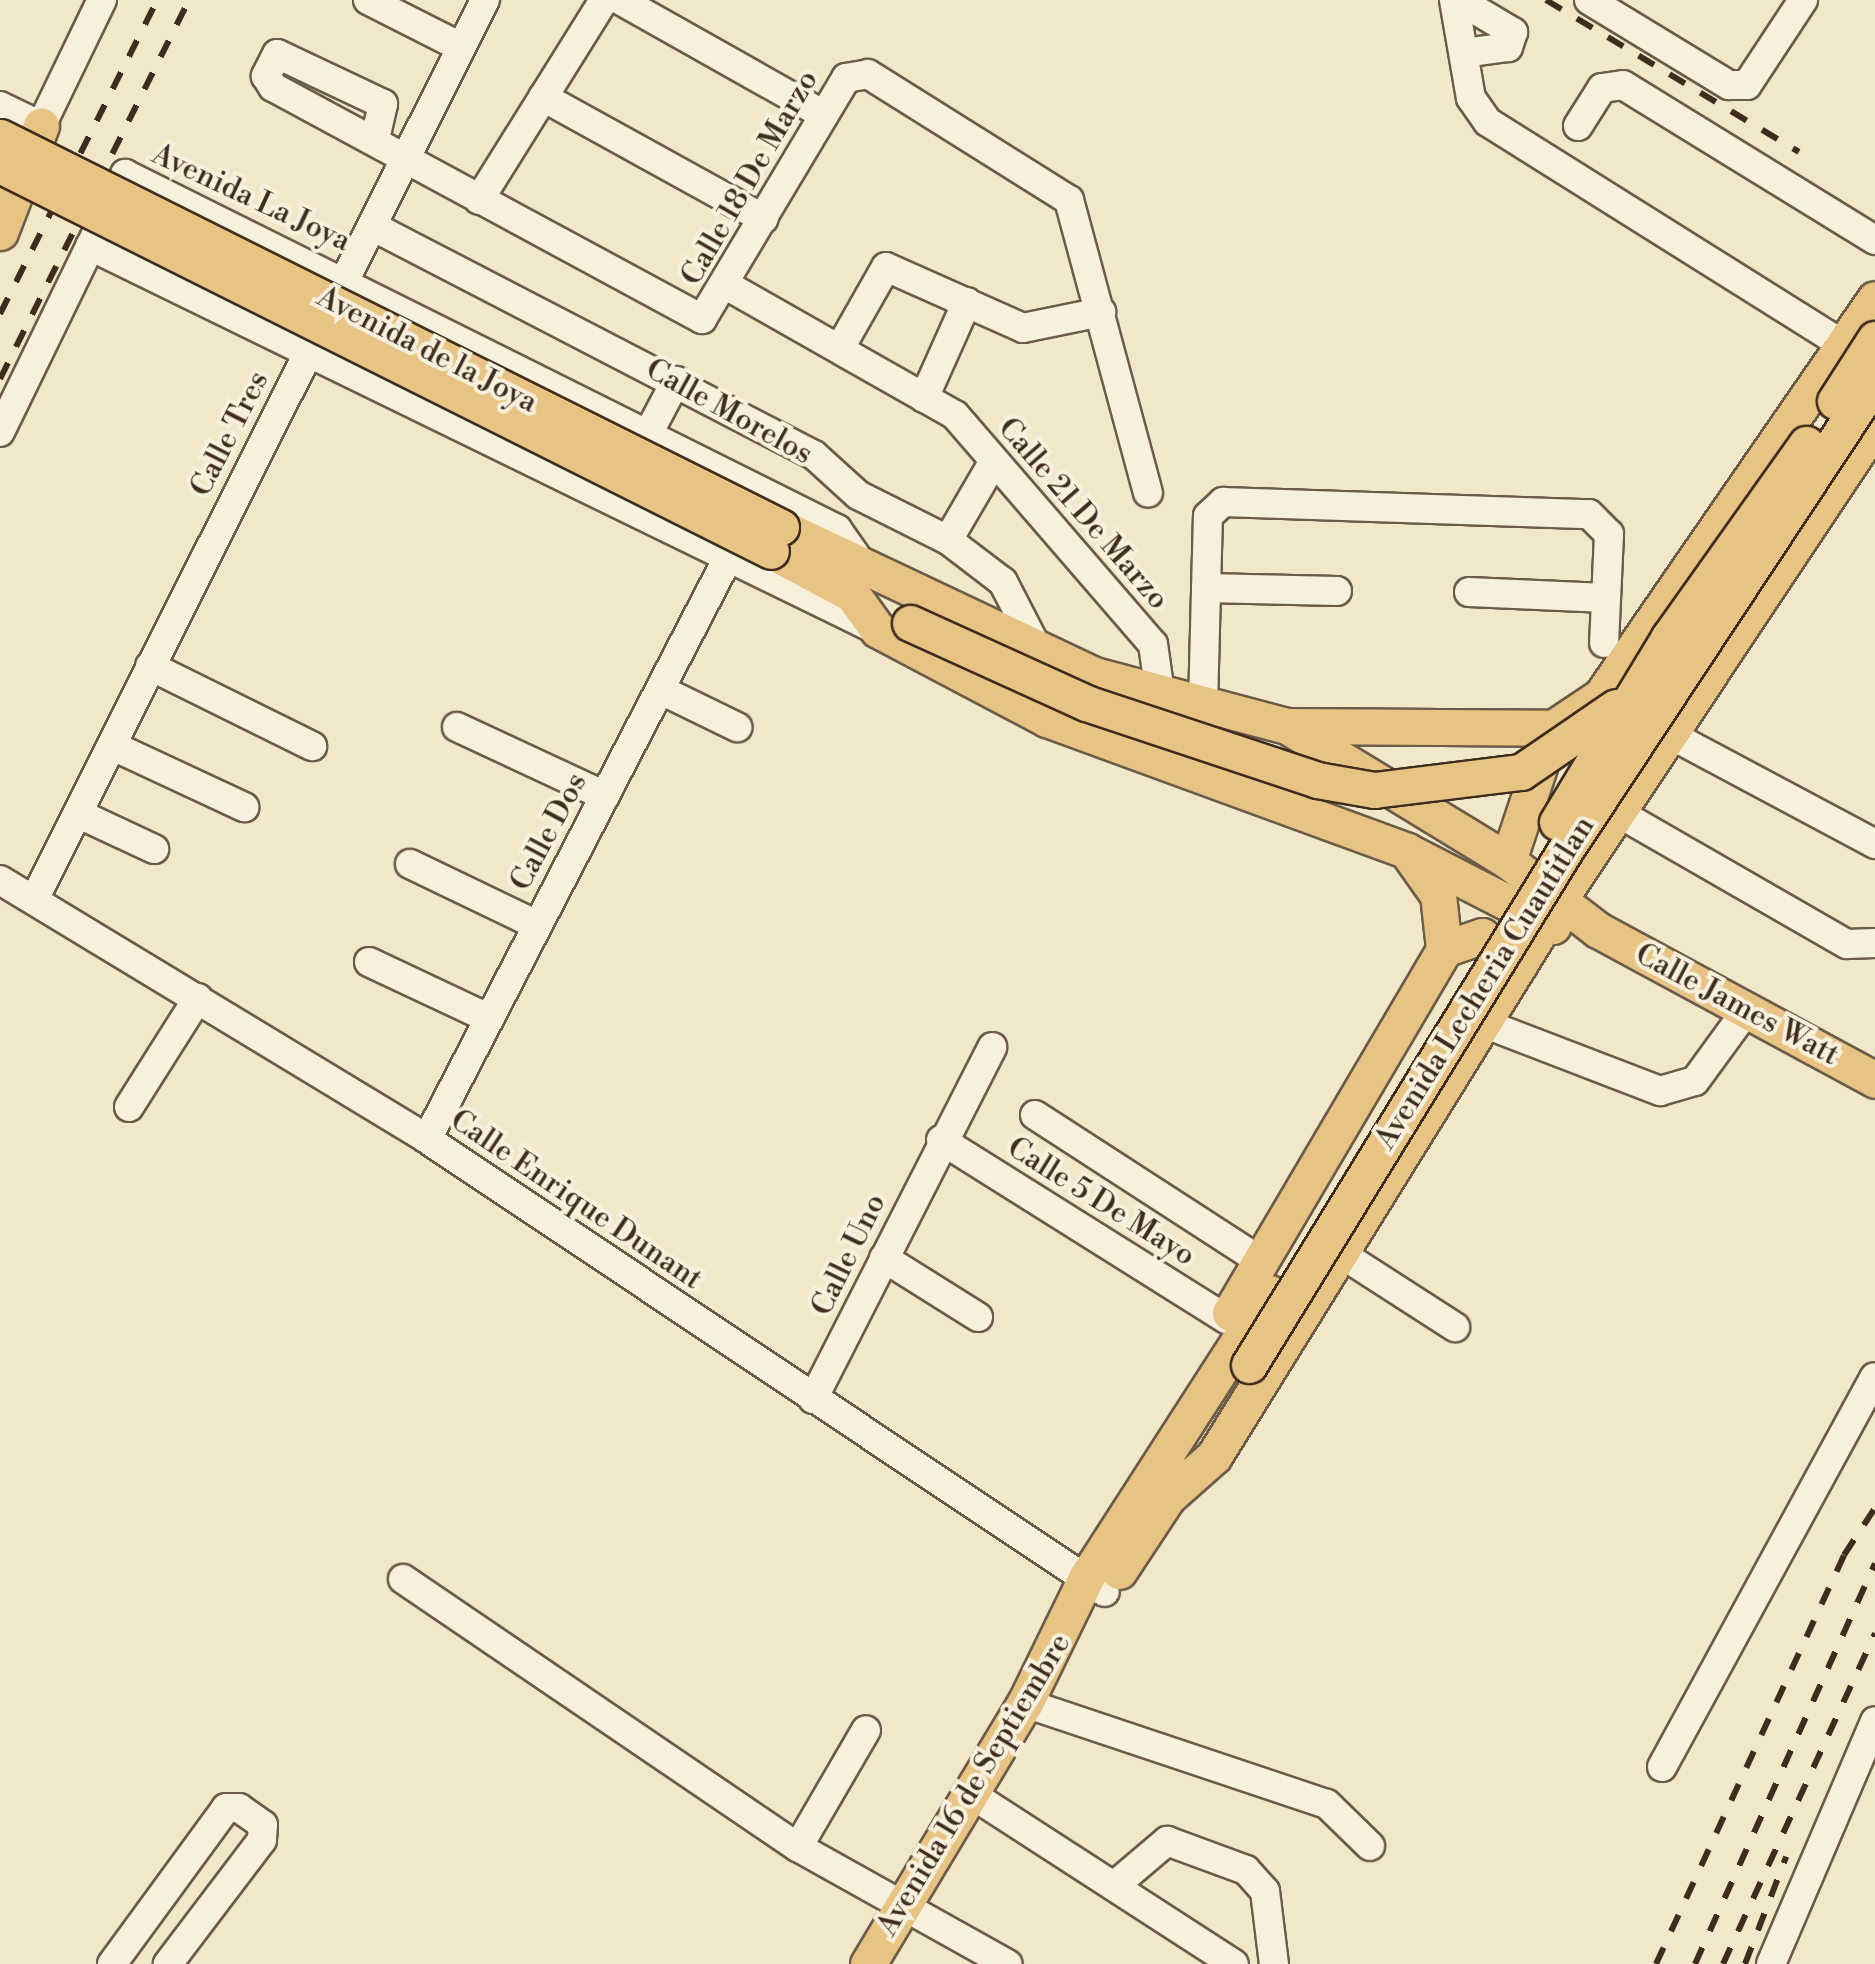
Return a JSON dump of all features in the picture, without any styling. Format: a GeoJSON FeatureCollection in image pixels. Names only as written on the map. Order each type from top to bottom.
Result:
{"type":"FeatureCollection","features":[{"type":"Feature","properties":{"kind":"main road"},"geometry":{"type":"LineString","coordinates":[[4,212],[41,126]]}},
{"type":"Feature","properties":{"kind":"main road","name":"Avenida de la Joya"},"geometry":{"type":"LineString","coordinates":[[0,136],[853,579]]}},
{"type":"Feature","properties":{"kind":"main road","name":"Avenida de la Joya"},"geometry":{"type":"LineString","coordinates":[[0,165],[853,579]]}},
{"type":"Feature","properties":{"kind":"main road"},"geometry":{"type":"LineString","coordinates":[[1508,861],[1552,728],[1615,680],[1859,342],[1875,299]]}},
{"type":"Feature","properties":{"kind":"main road","name":"Avenida Lecheria Cuautitlan"},"geometry":{"type":"LineString","coordinates":[[1266,1278],[1859,342]]}},
{"type":"Feature","properties":{"kind":"main road","name":"Avenida Lecheria Cuautitlan"},"geometry":{"type":"LineString","coordinates":[[1090,1592],[1159,1487],[1249,1365],[1726,607],[1875,381]]}},
{"type":"Feature","properties":{"kind":"main road"},"geometry":{"type":"LineString","coordinates":[[1159,1487],[1214,1456],[1608,825],[1875,424]]}},
{"type":"Feature","properties":{"kind":"main road"},"geometry":{"type":"LineString","coordinates":[[853,579],[1039,652],[1160,693],[1287,726],[1552,728]]}},
{"type":"Feature","properties":{"kind":"main road"},"geometry":{"type":"LineString","coordinates":[[853,579],[894,626],[1047,719],[1406,851],[1553,911]]}},
{"type":"Feature","properties":{"kind":"main road"},"geometry":{"type":"LineString","coordinates":[[894,626],[1086,703],[1317,780],[1374,790],[1482,782],[1558,753],[1726,607]]}},
{"type":"Feature","properties":{"kind":"main road"},"geometry":{"type":"LineString","coordinates":[[1287,726],[1508,861],[1553,911]]}},
{"type":"Feature","properties":{"kind":"main road"},"geometry":{"type":"LineString","coordinates":[[1540,763],[1552,820],[1570,834],[1608,825]]}},
{"type":"Feature","properties":{"kind":"main road"},"geometry":{"type":"LineString","coordinates":[[1159,1487],[1266,1278],[1444,949],[1438,895],[1406,851]]}},
{"type":"Feature","properties":{"kind":"main road","name":"Calle James Watt"},"geometry":{"type":"LineString","coordinates":[[1553,911],[1598,930],[1875,1080]]}},
{"type":"Feature","properties":{"kind":"main road"},"geometry":{"type":"LineString","coordinates":[[1444,949],[1482,936],[1518,966]]}},
{"type":"Feature","properties":{"kind":"main road"},"geometry":{"type":"LineString","coordinates":[[1159,1487],[1226,1320],[1266,1278]]}},
{"type":"Feature","properties":{"kind":"main road","name":"Avenida 16 de Septiembre"},"geometry":{"type":"LineString","coordinates":[[868,1964],[1090,1592]]}},
{"type":"Feature","properties":{"kind":"street"},"geometry":{"type":"LineString","coordinates":[[0,106],[41,126],[102,0]]}},
{"type":"Feature","properties":{"kind":"street"},"geometry":{"type":"LineString","coordinates":[[368,0],[461,47]]}},
{"type":"Feature","properties":{"kind":"street","name":"Calle Tres"},"geometry":{"type":"LineString","coordinates":[[35,898],[485,0]]}},
{"type":"Feature","properties":{"kind":"street"},"geometry":{"type":"LineString","coordinates":[[375,139],[479,200],[604,0]]}},
{"type":"Feature","properties":{"kind":"street"},"geometry":{"type":"LineString","coordinates":[[620,0],[824,116]]}},
{"type":"Feature","properties":{"kind":"street"},"geometry":{"type":"LineString","coordinates":[[1456,0],[1513,32],[1508,46],[1464,53]]}},
{"type":"Feature","properties":{"kind":"street"},"geometry":{"type":"LineString","coordinates":[[1456,0],[1471,98],[1508,138],[1859,342]]}},
{"type":"Feature","properties":{"kind":"street"},"geometry":{"type":"LineString","coordinates":[[1588,0],[1729,86],[1746,86],[1803,0]]}},
{"type":"Feature","properties":{"kind":"street","name":"Calle 18 De Marzo"},"geometry":{"type":"LineString","coordinates":[[479,200],[702,319],[854,71],[1069,200],[1100,312]]}},
{"type":"Feature","properties":{"kind":"street"},"geometry":{"type":"LineString","coordinates":[[1578,126],[1602,88],[1622,85],[1875,240]]}},
{"type":"Feature","properties":{"kind":"street"},"geometry":{"type":"LineString","coordinates":[[542,97],[764,218]]}},
{"type":"Feature","properties":{"kind":"street","name":"Avenida La Joya"},"geometry":{"type":"LineString","coordinates":[[90,246],[125,174],[346,280],[836,529],[853,579]]}},
{"type":"Feature","properties":{"kind":"street","name":"Calle Morelos"},"geometry":{"type":"LineString","coordinates":[[372,226],[676,381],[948,540],[1003,582],[1039,652]]}},
{"type":"Feature","properties":{"kind":"street"},"geometry":{"type":"LineString","coordinates":[[0,432],[90,246],[730,556],[894,626]]}},
{"type":"Feature","properties":{"kind":"street"},"geometry":{"type":"LineString","coordinates":[[840,348],[886,267],[1023,328],[1100,312],[1148,492]]}},
{"type":"Feature","properties":{"kind":"street","name":"Calle 21 De Marzo"},"geometry":{"type":"LineString","coordinates":[[726,285],[955,415],[1153,644],[1160,693]]}},
{"type":"Feature","properties":{"kind":"street"},"geometry":{"type":"LineString","coordinates":[[924,398],[967,302]]}},
{"type":"Feature","properties":{"kind":"street"},"geometry":{"type":"LineString","coordinates":[[649,432],[676,381]]}},
{"type":"Feature","properties":{"kind":"street"},"geometry":{"type":"LineString","coordinates":[[948,540],[994,461]]}},
{"type":"Feature","properties":{"kind":"street"},"geometry":{"type":"LineString","coordinates":[[1203,704],[1208,516],[1223,502],[1589,514],[1609,534],[1604,643]]}},
{"type":"Feature","properties":{"kind":"street","name":"Calle Dos"},"geometry":{"type":"LineString","coordinates":[[428,1139],[730,556]]}},
{"type":"Feature","properties":{"kind":"street"},"geometry":{"type":"LineString","coordinates":[[1206,588],[1337,591]]}},
{"type":"Feature","properties":{"kind":"street"},"geometry":{"type":"LineString","coordinates":[[1468,592],[1606,598]]}},
{"type":"Feature","properties":{"kind":"street"},"geometry":{"type":"LineString","coordinates":[[150,666],[312,746]]}},
{"type":"Feature","properties":{"kind":"street"},"geometry":{"type":"LineString","coordinates":[[660,690],[737,727]]}},
{"type":"Feature","properties":{"kind":"street"},"geometry":{"type":"LineString","coordinates":[[457,727],[605,796]]}},
{"type":"Feature","properties":{"kind":"street"},"geometry":{"type":"LineString","coordinates":[[1669,734],[1875,844]]}},
{"type":"Feature","properties":{"kind":"street"},"geometry":{"type":"LineString","coordinates":[[113,746],[244,807]]}},
{"type":"Feature","properties":{"kind":"street"},"geometry":{"type":"LineString","coordinates":[[79,814],[154,849]]}},
{"type":"Feature","properties":{"kind":"street"},"geometry":{"type":"LineString","coordinates":[[1608,825],[1848,944],[1875,943]]}},
{"type":"Feature","properties":{"kind":"street"},"geometry":{"type":"LineString","coordinates":[[410,864],[537,925]]}},
{"type":"Feature","properties":{"kind":"street","name":"Calle Enrique Dunant"},"geometry":{"type":"LineString","coordinates":[[0,880],[428,1139],[813,1398],[1090,1592]]}},
{"type":"Feature","properties":{"kind":"street"},"geometry":{"type":"LineString","coordinates":[[369,962],[488,1018]]}},
{"type":"Feature","properties":{"kind":"street"},"geometry":{"type":"LineString","coordinates":[[129,1107],[198,998]]}},
{"type":"Feature","properties":{"kind":"street"},"geometry":{"type":"LineString","coordinates":[[1483,1023],[1660,1091],[1680,1090],[1746,1011]]}},
{"type":"Feature","properties":{"kind":"street","name":"Calle Uno"},"geometry":{"type":"LineString","coordinates":[[813,1398],[941,1140],[992,1047]]}},
{"type":"Feature","properties":{"kind":"street"},"geometry":{"type":"LineString","coordinates":[[1035,1114],[1266,1278]]}},
{"type":"Feature","properties":{"kind":"street","name":"Calle 5 De Mayo"},"geometry":{"type":"LineString","coordinates":[[941,1140],[1226,1320]]}},
{"type":"Feature","properties":{"kind":"street"},"geometry":{"type":"LineString","coordinates":[[1340,1254],[1454,1327]]}},
{"type":"Feature","properties":{"kind":"street"},"geometry":{"type":"LineString","coordinates":[[884,1258],[978,1317]]}},
{"type":"Feature","properties":{"kind":"street"},"geometry":{"type":"LineString","coordinates":[[1662,1767],[1875,1377]]}},
{"type":"Feature","properties":{"kind":"street"},"geometry":{"type":"LineString","coordinates":[[403,1579],[798,1847],[1006,1964]]}},
{"type":"Feature","properties":{"kind":"street"},"geometry":{"type":"LineString","coordinates":[[1026,1703],[1327,1804],[1370,1846]]}},
{"type":"Feature","properties":{"kind":"street"},"geometry":{"type":"LineString","coordinates":[[1771,1964],[1875,1720]]}},
{"type":"Feature","properties":{"kind":"street"},"geometry":{"type":"LineString","coordinates":[[798,1847],[866,1730]]}},
{"type":"Feature","properties":{"kind":"street"},"geometry":{"type":"LineString","coordinates":[[970,1794],[1234,1964]]}},
{"type":"Feature","properties":{"kind":"street"},"geometry":{"type":"LineString","coordinates":[[112,1964],[226,1808],[239,1808],[262,1825],[262,1840],[168,1964]]}},
{"type":"Feature","properties":{"kind":"street"},"geometry":{"type":"LineString","coordinates":[[1114,1886],[1167,1841],[1246,1870],[1265,1891],[1274,1964]]}},
{"type":"Feature","properties":{"kind":"railway"},"geometry":{"type":"LineString","coordinates":[[0,314],[157,0]]}},
{"type":"Feature","properties":{"kind":"railway"},"geometry":{"type":"LineString","coordinates":[[0,379],[189,0]]}},
{"type":"Feature","properties":{"kind":"railway"},"geometry":{"type":"LineString","coordinates":[[1546,0],[1799,152]]}},
{"type":"Feature","properties":{"kind":"railway"},"geometry":{"type":"LineString","coordinates":[[1656,1964],[1844,1555],[1875,1508]]}},
{"type":"Feature","properties":{"kind":"railway"},"geometry":{"type":"LineString","coordinates":[[1695,1964],[1875,1564]]}},
{"type":"Feature","properties":{"kind":"railway"},"geometry":{"type":"LineString","coordinates":[[1723,1964],[1875,1633]]}},
{"type":"Feature","properties":{"kind":"railway"},"geometry":{"type":"LineString","coordinates":[[1745,1964],[1786,1857]]}}]}
